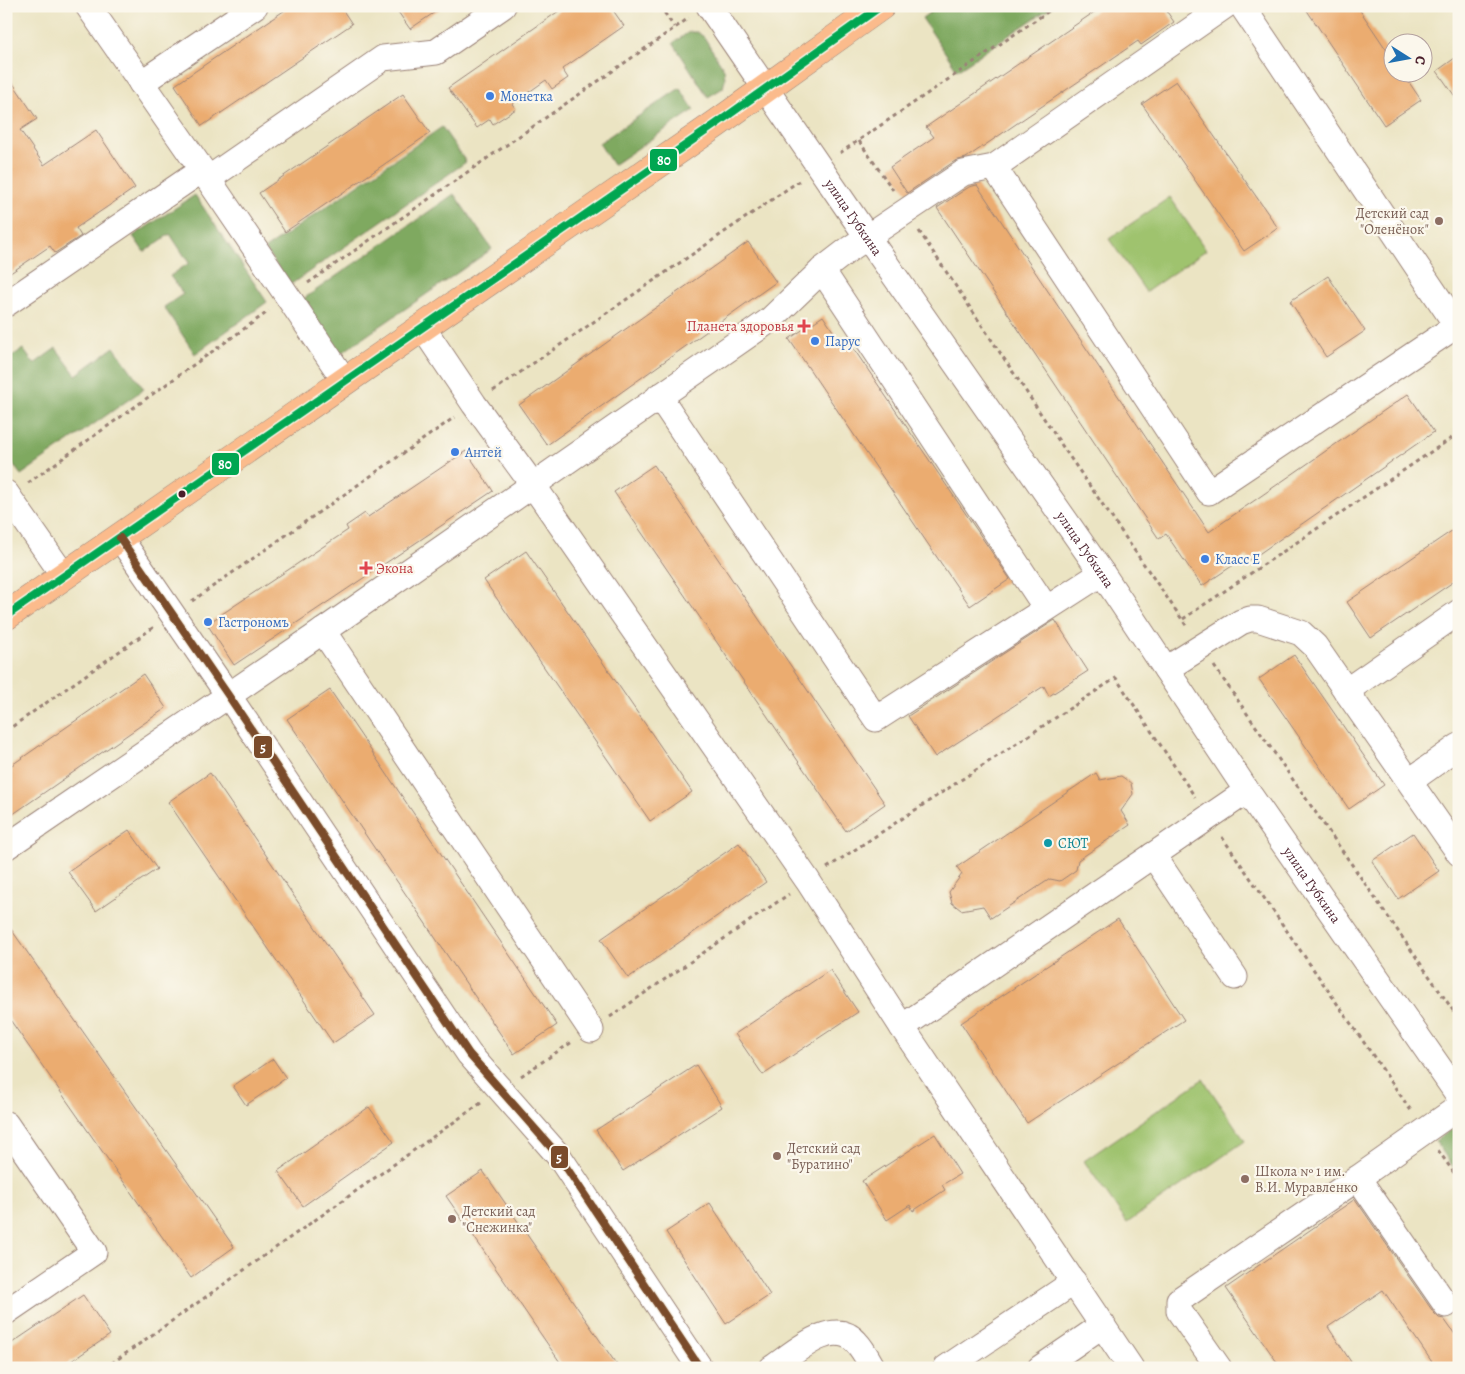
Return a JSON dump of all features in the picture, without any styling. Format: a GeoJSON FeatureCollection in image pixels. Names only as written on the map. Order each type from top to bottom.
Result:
{"type":"FeatureCollection","features":[{"type":"Feature","properties":{"kind":"main road"},"geometry":{"type":"LineString","coordinates":[[6,616],[766,89],[881,6]]}},
{"type":"Feature","properties":{"kind":"street"},"geometry":{"type":"LineString","coordinates":[[88,6],[205,174],[345,381]]}},
{"type":"Feature","properties":{"kind":"street"},"geometry":{"type":"LineString","coordinates":[[141,83],[255,6]]}},
{"type":"Feature","properties":{"kind":"street"},"geometry":{"type":"LineString","coordinates":[[6,304],[383,58],[436,52],[503,6]]}},
{"type":"Feature","properties":{"kind":"street"},"geometry":{"type":"LineString","coordinates":[[6,847],[323,631],[770,320],[822,270],[906,211],[963,173],[994,167],[1225,6]]}},
{"type":"Feature","properties":{"kind":"street"},"geometry":{"type":"LineString","coordinates":[[994,167],[1209,492],[1458,327],[1242,6]]}},
{"type":"Feature","properties":{"kind":"street","name":"улица Губкина"},"geometry":{"type":"LineString","coordinates":[[700,12],[766,89],[820,166],[868,238],[1102,573],[1247,791],[1459,1096]]}},
{"type":"Feature","properties":{"kind":"street"},"geometry":{"type":"LineString","coordinates":[[822,270],[1046,608]]}},
{"type":"Feature","properties":{"kind":"street"},"geometry":{"type":"LineString","coordinates":[[423,328],[474,404],[533,485],[808,881],[902,1027],[1131,1368]]}},
{"type":"Feature","properties":{"kind":"street"},"geometry":{"type":"LineString","coordinates":[[659,396],[876,718],[1102,573]]}},
{"type":"Feature","properties":{"kind":"street"},"geometry":{"type":"LineString","coordinates":[[8,495],[64,576]]}},
{"type":"Feature","properties":{"kind":"street"},"geometry":{"type":"LineString","coordinates":[[120,538],[228,695],[469,1054],[499,1090],[558,1154],[700,1368]]}},
{"type":"Feature","properties":{"kind":"street"},"geometry":{"type":"LineString","coordinates":[[1346,691],[1459,612]]}},
{"type":"Feature","properties":{"kind":"street"},"geometry":{"type":"LineString","coordinates":[[1166,668],[1240,622],[1250,619],[1258,619],[1301,633],[1315,646],[1459,853]]}},
{"type":"Feature","properties":{"kind":"street"},"geometry":{"type":"LineString","coordinates":[[323,631],[591,1030]]}},
{"type":"Feature","properties":{"kind":"street"},"geometry":{"type":"LineString","coordinates":[[1410,781],[1459,746]]}},
{"type":"Feature","properties":{"kind":"street"},"geometry":{"type":"LineString","coordinates":[[902,1027],[1247,791]]}},
{"type":"Feature","properties":{"kind":"street"},"geometry":{"type":"LineString","coordinates":[[1153,855],[1235,977]]}},
{"type":"Feature","properties":{"kind":"street"},"geometry":{"type":"LineString","coordinates":[[1219,1368],[1179,1311],[1179,1300],[1459,1108]]}},
{"type":"Feature","properties":{"kind":"street"},"geometry":{"type":"LineString","coordinates":[[6,1124],[94,1252],[6,1312]]}},
{"type":"Feature","properties":{"kind":"street"},"geometry":{"type":"LineString","coordinates":[[1358,1178],[1446,1305]]}},
{"type":"Feature","properties":{"kind":"street"},"geometry":{"type":"LineString","coordinates":[[946,1368],[1074,1282]]}},
{"type":"Feature","properties":{"kind":"street"},"geometry":{"type":"LineString","coordinates":[[1040,1368],[1103,1325]]}},
{"type":"Feature","properties":{"kind":"street"},"geometry":{"type":"LineString","coordinates":[[772,1368],[818,1337],[830,1332],[842,1334],[855,1341],[873,1368]]}},
{"type":"Feature","properties":{"kind":"path"},"geometry":{"type":"LineString","coordinates":[[660,6],[674,27]]}},
{"type":"Feature","properties":{"kind":"path"},"geometry":{"type":"LineString","coordinates":[[6,731],[474,404],[1056,6]]}},
{"type":"Feature","properties":{"kind":"path"},"geometry":{"type":"LineString","coordinates":[[8,495],[674,27],[700,12]]}},
{"type":"Feature","properties":{"kind":"path"},"geometry":{"type":"LineString","coordinates":[[859,141],[1065,450],[1459,1018]]}},
{"type":"Feature","properties":{"kind":"path"},"geometry":{"type":"LineString","coordinates":[[1183,619],[1459,433]]}},
{"type":"Feature","properties":{"kind":"path"},"geometry":{"type":"LineString","coordinates":[[105,1368],[499,1090],[591,1030],[808,881],[1116,678],[1209,817],[1459,1180]]}},
{"type":"Feature","properties":{"kind":"green space"},"geometry":{"type":"Polygon","coordinates":[[[939,6],[1053,6],[957,70],[922,18],[939,6]]]}},
{"type":"Feature","properties":{"kind":"green space"},"geometry":{"type":"Polygon","coordinates":[[[689,32],[697,32],[704,37],[724,69],[725,79],[723,88],[708,97],[673,43],[689,32]]]}},
{"type":"Feature","properties":{"kind":"green space"},"geometry":{"type":"Polygon","coordinates":[[[680,88],[694,110],[613,165],[599,143],[680,88]]]}},
{"type":"Feature","properties":{"kind":"green space"},"geometry":{"type":"Polygon","coordinates":[[[442,127],[466,162],[290,285],[265,249],[442,127]]]}},
{"type":"Feature","properties":{"kind":"green space"},"geometry":{"type":"Polygon","coordinates":[[[454,194],[492,249],[337,356],[299,302],[454,194]]]}},
{"type":"Feature","properties":{"kind":"green space"},"geometry":{"type":"Polygon","coordinates":[[[195,195],[267,302],[195,354],[164,307],[183,294],[170,276],[189,263],[170,234],[144,252],[133,236],[195,195]]]}},
{"type":"Feature","properties":{"kind":"green space"},"geometry":{"type":"Polygon","coordinates":[[[1170,197],[1206,250],[1146,292],[1109,239],[1170,197]]]}},
{"type":"Feature","properties":{"kind":"green space"},"geometry":{"type":"Polygon","coordinates":[[[114,347],[144,389],[21,475],[6,455],[6,360],[23,349],[34,364],[56,348],[76,375],[114,347]]]}},
{"type":"Feature","properties":{"kind":"green space"},"geometry":{"type":"Polygon","coordinates":[[[1203,1079],[1245,1141],[1127,1223],[1084,1161],[1203,1079]]]}},
{"type":"Feature","properties":{"kind":"green space"},"geometry":{"type":"Polygon","coordinates":[[[1454,1128],[1459,1134],[1459,1175],[1435,1141],[1454,1128]]]}},
{"type":"Feature","properties":{"kind":"building"},"geometry":{"type":"Polygon","coordinates":[[[291,6],[340,6],[352,24],[202,126],[175,85],[291,6]]]}},
{"type":"Feature","properties":{"kind":"building"},"geometry":{"type":"Polygon","coordinates":[[[394,6],[444,6],[410,29],[394,6]]]}},
{"type":"Feature","properties":{"kind":"building"},"geometry":{"type":"Polygon","coordinates":[[[566,6],[610,6],[624,26],[562,69],[568,78],[552,89],[546,80],[512,104],[516,109],[493,124],[490,119],[477,128],[448,88],[566,6]]]}},
{"type":"Feature","properties":{"kind":"building"},"geometry":{"type":"Polygon","coordinates":[[[1103,6],[1163,6],[1174,22],[1141,45],[1138,41],[966,158],[955,161],[907,193],[890,167],[934,137],[926,127],[1103,6]]]}},
{"type":"Feature","properties":{"kind":"building"},"geometry":{"type":"Polygon","coordinates":[[[1304,6],[1357,6],[1382,43],[1382,82],[1409,82],[1421,100],[1384,125],[1304,6]]]}},
{"type":"Feature","properties":{"kind":"building"},"geometry":{"type":"Polygon","coordinates":[[[1459,55],[1459,102],[1437,71],[1459,55]]]}},
{"type":"Feature","properties":{"kind":"building"},"geometry":{"type":"Polygon","coordinates":[[[6,73],[37,119],[20,130],[44,165],[96,130],[135,188],[76,228],[81,236],[55,253],[50,246],[6,276],[6,73]]]}},
{"type":"Feature","properties":{"kind":"building"},"geometry":{"type":"Polygon","coordinates":[[[1176,81],[1278,228],[1244,251],[1142,104],[1176,81]]]}},
{"type":"Feature","properties":{"kind":"building"},"geometry":{"type":"Polygon","coordinates":[[[403,94],[430,133],[285,232],[259,193],[403,94]]]}},
{"type":"Feature","properties":{"kind":"building"},"geometry":{"type":"Polygon","coordinates":[[[977,185],[1209,532],[1408,394],[1434,432],[1250,560],[1247,556],[1202,586],[1166,534],[1159,539],[937,208],[969,187],[977,185]]]}},
{"type":"Feature","properties":{"kind":"building"},"geometry":{"type":"Polygon","coordinates":[[[748,242],[776,282],[547,445],[519,405],[748,242]]]}},
{"type":"Feature","properties":{"kind":"building"},"geometry":{"type":"Polygon","coordinates":[[[1328,276],[1365,331],[1326,357],[1290,301],[1328,276]]]}},
{"type":"Feature","properties":{"kind":"building"},"geometry":{"type":"Polygon","coordinates":[[[823,316],[841,343],[847,339],[1010,579],[970,606],[789,339],[823,316]]]}},
{"type":"Feature","properties":{"kind":"building"},"geometry":{"type":"Polygon","coordinates":[[[466,451],[493,491],[234,665],[207,624],[348,530],[346,526],[365,513],[368,517],[466,451]]]}},
{"type":"Feature","properties":{"kind":"building"},"geometry":{"type":"Polygon","coordinates":[[[654,465],[885,804],[846,831],[614,492],[654,465]]]}},
{"type":"Feature","properties":{"kind":"building"},"geometry":{"type":"Polygon","coordinates":[[[1459,526],[1459,578],[1371,638],[1347,602],[1459,526]]]}},
{"type":"Feature","properties":{"kind":"building"},"geometry":{"type":"Polygon","coordinates":[[[526,551],[692,792],[650,821],[484,580],[526,551]]]}},
{"type":"Feature","properties":{"kind":"building"},"geometry":{"type":"Polygon","coordinates":[[[1055,620],[1088,671],[1049,696],[1044,686],[935,757],[908,716],[1055,620]]]}},
{"type":"Feature","properties":{"kind":"building"},"geometry":{"type":"Polygon","coordinates":[[[1294,655],[1384,785],[1349,809],[1259,679],[1294,655]]]}},
{"type":"Feature","properties":{"kind":"building"},"geometry":{"type":"Polygon","coordinates":[[[143,674],[166,708],[6,819],[6,769],[143,674]]]}},
{"type":"Feature","properties":{"kind":"building"},"geometry":{"type":"Polygon","coordinates":[[[330,690],[557,1025],[514,1054],[287,719],[330,690]]]}},
{"type":"Feature","properties":{"kind":"building"},"geometry":{"type":"Polygon","coordinates":[[[210,773],[375,1015],[333,1043],[168,802],[210,773]]]}},
{"type":"Feature","properties":{"kind":"building","name":"СЮТ"},"geometry":{"type":"Polygon","coordinates":[[[1096,773],[1100,780],[1121,776],[1131,783],[1133,794],[1121,811],[1130,825],[1078,860],[1076,870],[1060,881],[1050,879],[991,918],[983,906],[961,910],[952,903],[949,892],[962,874],[957,867],[1096,773]]]}},
{"type":"Feature","properties":{"kind":"building"},"geometry":{"type":"Polygon","coordinates":[[[129,830],[157,869],[96,911],[68,872],[129,830]]]}},
{"type":"Feature","properties":{"kind":"building"},"geometry":{"type":"Polygon","coordinates":[[[1413,833],[1439,871],[1398,899],[1372,861],[1413,833]]]}},
{"type":"Feature","properties":{"kind":"building"},"geometry":{"type":"Polygon","coordinates":[[[739,843],[766,882],[628,978],[601,939],[739,843]]]}},
{"type":"Feature","properties":{"kind":"building"},"geometry":{"type":"Polygon","coordinates":[[[1118,919],[1184,1020],[1027,1123],[961,1023],[1118,919]]]}},
{"type":"Feature","properties":{"kind":"building"},"geometry":{"type":"Polygon","coordinates":[[[6,922],[234,1247],[191,1278],[6,1014],[6,922]]]}},
{"type":"Feature","properties":{"kind":"building"},"geometry":{"type":"Polygon","coordinates":[[[830,970],[858,1012],[763,1075],[735,1034],[830,970]]]}},
{"type":"Feature","properties":{"kind":"building"},"geometry":{"type":"Polygon","coordinates":[[[273,1059],[286,1078],[246,1105],[233,1086],[273,1059]]]}},
{"type":"Feature","properties":{"kind":"building"},"geometry":{"type":"Polygon","coordinates":[[[696,1065],[722,1107],[623,1171],[596,1130],[696,1065]]]}},
{"type":"Feature","properties":{"kind":"building"},"geometry":{"type":"Polygon","coordinates":[[[369,1107],[394,1142],[303,1206],[278,1171],[369,1107]]]}},
{"type":"Feature","properties":{"kind":"building"},"geometry":{"type":"Polygon","coordinates":[[[935,1134],[960,1174],[942,1185],[945,1190],[913,1211],[910,1205],[887,1220],[862,1181],[935,1134]]]}},
{"type":"Feature","properties":{"kind":"building"},"geometry":{"type":"Polygon","coordinates":[[[483,1171],[619,1368],[564,1368],[446,1196],[483,1171]]]}},
{"type":"Feature","properties":{"kind":"building"},"geometry":{"type":"Polygon","coordinates":[[[1355,1199],[1434,1313],[1439,1318],[1444,1319],[1459,1340],[1459,1368],[1436,1368],[1383,1290],[1328,1327],[1355,1368],[1281,1368],[1226,1288],[1355,1199]]]}},
{"type":"Feature","properties":{"kind":"building"},"geometry":{"type":"Polygon","coordinates":[[[710,1203],[770,1295],[726,1324],[666,1232],[710,1203]]]}},
{"type":"Feature","properties":{"kind":"building"},"geometry":{"type":"Polygon","coordinates":[[[83,1295],[110,1335],[61,1368],[6,1368],[6,1347],[83,1295]]]}},
{"type":"Feature","properties":{"kind":"transit line","name":"80"},"geometry":{"type":"LineString","coordinates":[[6,616],[716,124],[881,6]]}},
{"type":"Feature","properties":{"kind":"transit line","name":"5"},"geometry":{"type":"LineString","coordinates":[[120,538],[228,695],[469,1054],[558,1155],[700,1368]]}},
{"type":"Feature","properties":{"kind":"place","name":"Монетка"},"geometry":{"type":"Point","coordinates":[490,96]}},
{"type":"Feature","properties":{"kind":"place","name":"Детский сад \"Оленёнок\""},"geometry":{"type":"Point","coordinates":[1439,221]}},
{"type":"Feature","properties":{"kind":"place","name":"Планета здоровья"},"geometry":{"type":"Point","coordinates":[804,326]}},
{"type":"Feature","properties":{"kind":"place","name":"Парус"},"geometry":{"type":"Point","coordinates":[815,341]}},
{"type":"Feature","properties":{"kind":"place","name":"Антей"},"geometry":{"type":"Point","coordinates":[455,452]}},
{"type":"Feature","properties":{"kind":"place","name":"Класс Е"},"geometry":{"type":"Point","coordinates":[1205,559]}},
{"type":"Feature","properties":{"kind":"place","name":"Экона"},"geometry":{"type":"Point","coordinates":[366,568]}},
{"type":"Feature","properties":{"kind":"place","name":"Гастрономъ"},"geometry":{"type":"Point","coordinates":[208,622]}},
{"type":"Feature","properties":{"kind":"place","name":"СЮТ"},"geometry":{"type":"Point","coordinates":[1048,843]}},
{"type":"Feature","properties":{"kind":"place","name":"Детский сад \"Буратино\""},"geometry":{"type":"Point","coordinates":[777,1156]}},
{"type":"Feature","properties":{"kind":"place","name":"Школа № 1 им. В.И. Муравленко"},"geometry":{"type":"Point","coordinates":[1245,1179]}},
{"type":"Feature","properties":{"kind":"place","name":"Детский сад \"Снежинка\""},"geometry":{"type":"Point","coordinates":[452,1219]}}]}
